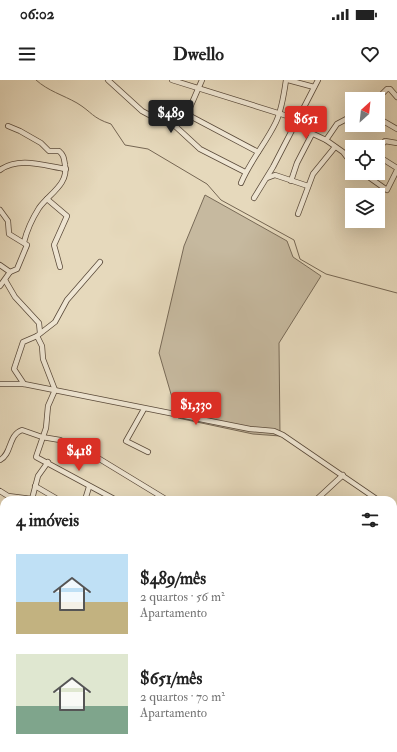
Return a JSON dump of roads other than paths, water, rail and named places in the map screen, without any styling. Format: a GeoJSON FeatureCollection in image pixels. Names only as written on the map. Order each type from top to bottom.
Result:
{"type":"FeatureCollection","features":[{"type":"Feature","properties":{"kind":"street"},"geometry":{"type":"LineString","coordinates":[[108,80],[142,111],[155,118],[174,125],[200,149],[245,172]]}},
{"type":"Feature","properties":{"kind":"street"},"geometry":{"type":"LineString","coordinates":[[172,80],[297,119]]}},
{"type":"Feature","properties":{"kind":"street"},"geometry":{"type":"LineString","coordinates":[[174,125],[183,113],[188,112],[202,80]]}},
{"type":"Feature","properties":{"kind":"street"},"geometry":{"type":"LineString","coordinates":[[241,183],[245,172],[280,114],[287,80],[314,87]]}},
{"type":"Feature","properties":{"kind":"street"},"geometry":{"type":"LineString","coordinates":[[254,198],[266,179],[318,80]]}},
{"type":"Feature","properties":{"kind":"street"},"geometry":{"type":"LineString","coordinates":[[384,92],[387,89],[390,89],[397,97]]}},
{"type":"Feature","properties":{"kind":"street"},"geometry":{"type":"LineString","coordinates":[[188,112],[192,117],[258,152]]}},
{"type":"Feature","properties":{"kind":"street"},"geometry":{"type":"LineString","coordinates":[[326,140],[337,124],[345,120]]}},
{"type":"Feature","properties":{"kind":"street"},"geometry":{"type":"LineString","coordinates":[[385,122],[397,128]]}},
{"type":"Feature","properties":{"kind":"street"},"geometry":{"type":"LineString","coordinates":[[294,125],[326,140],[345,156]]}},
{"type":"Feature","properties":{"kind":"street"},"geometry":{"type":"LineString","coordinates":[[8,126],[20,130],[41,142],[49,151],[59,151],[62,154],[66,169],[66,174],[60,185],[40,208],[29,226],[24,242]]}},
{"type":"Feature","properties":{"kind":"street"},"geometry":{"type":"LineString","coordinates":[[291,180],[297,163],[312,134]]}},
{"type":"Feature","properties":{"kind":"street"},"geometry":{"type":"LineString","coordinates":[[385,141],[397,143]]}},
{"type":"Feature","properties":{"kind":"street"},"geometry":{"type":"LineString","coordinates":[[298,214],[314,171],[335,147]]}},
{"type":"Feature","properties":{"kind":"street"},"geometry":{"type":"LineString","coordinates":[[373,180],[387,190],[397,169],[385,161]]}},
{"type":"Feature","properties":{"kind":"street"},"geometry":{"type":"LineString","coordinates":[[0,170],[18,162],[66,169]]}},
{"type":"Feature","properties":{"kind":"street"},"geometry":{"type":"LineString","coordinates":[[266,179],[275,175],[308,186]]}},
{"type":"Feature","properties":{"kind":"street"},"geometry":{"type":"LineString","coordinates":[[48,199],[53,206],[68,216],[54,245],[60,267]]}},
{"type":"Feature","properties":{"kind":"street"},"geometry":{"type":"LineString","coordinates":[[0,210],[8,221],[9,234],[24,242],[27,248],[16,271],[10,272],[0,265]]}},
{"type":"Feature","properties":{"kind":"street"},"geometry":{"type":"LineString","coordinates":[[24,384],[14,369],[23,342],[38,335],[57,319],[67,300],[92,274],[100,262]]}},
{"type":"Feature","properties":{"kind":"street"},"geometry":{"type":"LineString","coordinates":[[0,286],[10,272]]}},
{"type":"Feature","properties":{"kind":"street"},"geometry":{"type":"LineString","coordinates":[[5,280],[15,297],[39,323],[38,335],[42,346],[43,359],[56,390],[48,406],[46,428],[36,457],[48,462],[89,487],[108,496]]}},
{"type":"Feature","properties":{"kind":"street"},"geometry":{"type":"LineString","coordinates":[[0,384],[24,384],[144,409],[250,429],[278,432],[372,496]]}},
{"type":"Feature","properties":{"kind":"street"},"geometry":{"type":"LineString","coordinates":[[144,409],[126,441],[148,452]]}},
{"type":"Feature","properties":{"kind":"street"},"geometry":{"type":"LineString","coordinates":[[0,460],[7,452],[12,438],[20,431],[60,440],[93,455],[160,496]]}},
{"type":"Feature","properties":{"kind":"street"},"geometry":{"type":"LineString","coordinates":[[32,496],[38,476],[48,462]]}},
{"type":"Feature","properties":{"kind":"street"},"geometry":{"type":"LineString","coordinates":[[320,496],[343,475]]}},
{"type":"Feature","properties":{"kind":"street"},"geometry":{"type":"LineString","coordinates":[[35,486],[52,496]]}},
{"type":"Feature","properties":{"kind":"street"},"geometry":{"type":"LineString","coordinates":[[86,496],[89,487]]}},
{"type":"Feature","properties":{"kind":"waterway"},"geometry":{"type":"LineString","coordinates":[[36,80],[51,90],[82,106],[96,117],[111,124],[125,145],[148,149],[207,184],[221,200],[294,240],[300,259],[326,274],[397,293]]}}]}
